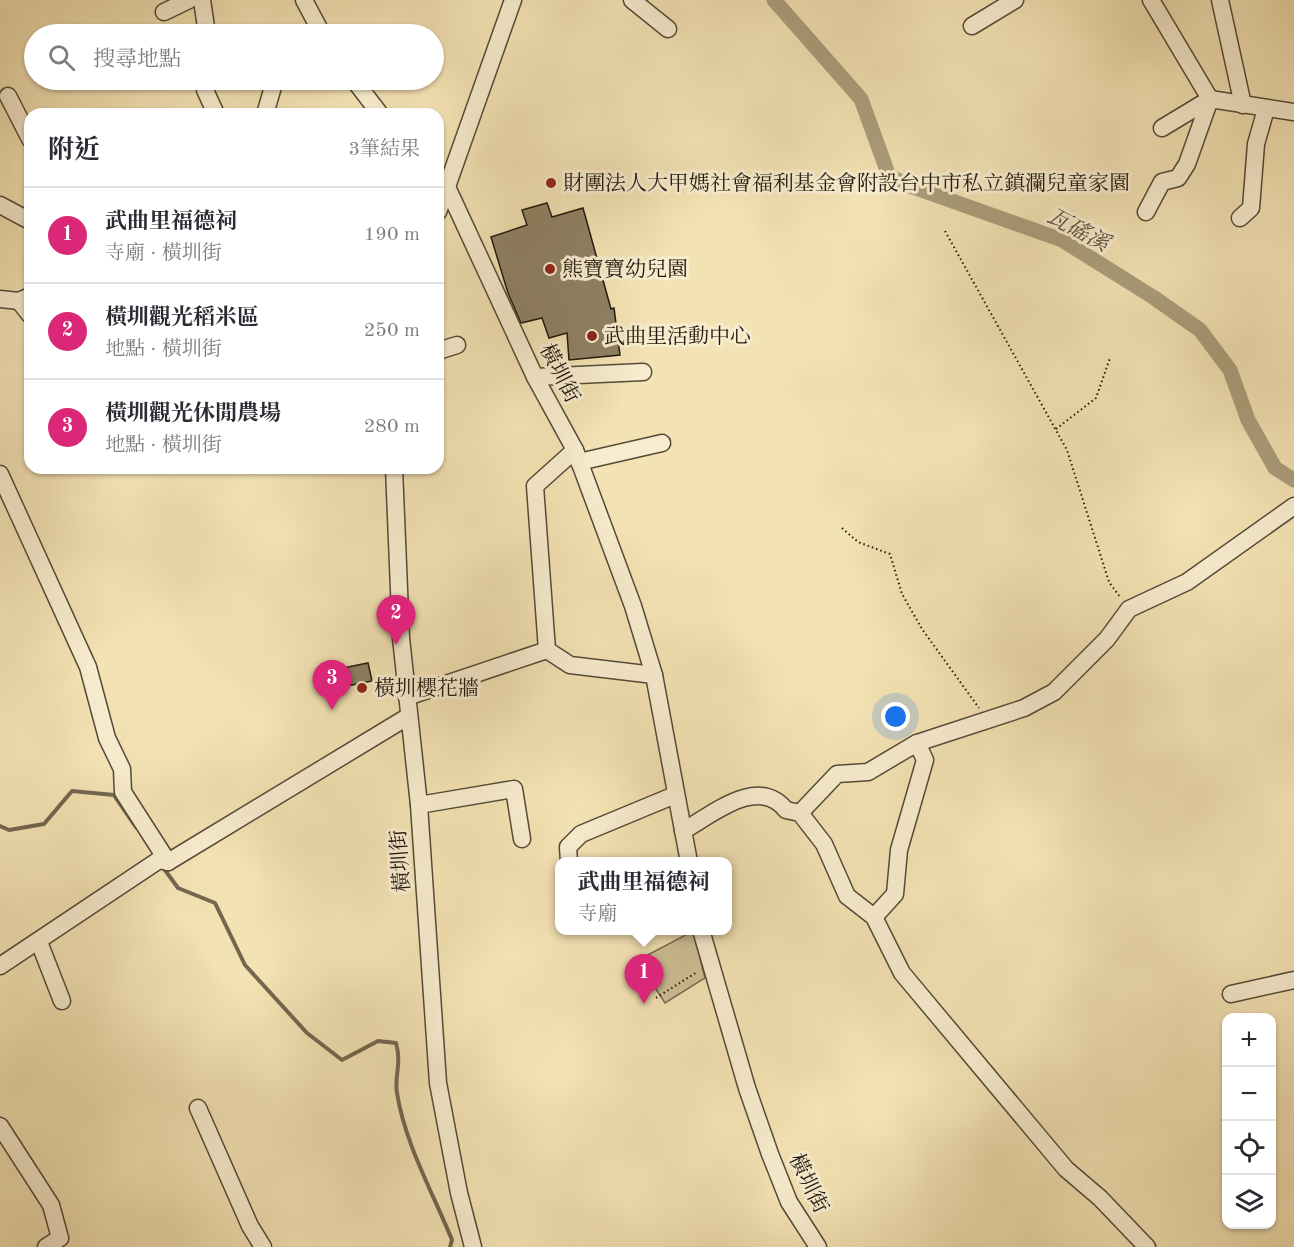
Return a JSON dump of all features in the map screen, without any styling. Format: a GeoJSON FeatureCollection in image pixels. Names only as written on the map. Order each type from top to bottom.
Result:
{"type":"FeatureCollection","features":[{"type":"Feature","properties":{"kind":"street"},"geometry":{"type":"LineString","coordinates":[[164,12],[189,0]]}},
{"type":"Feature","properties":{"kind":"street"},"geometry":{"type":"LineString","coordinates":[[202,0],[206,24]]}},
{"type":"Feature","properties":{"kind":"street"},"geometry":{"type":"LineString","coordinates":[[304,0],[317,24]]}},
{"type":"Feature","properties":{"kind":"street"},"geometry":{"type":"LineString","coordinates":[[444,181],[513,0]]}},
{"type":"Feature","properties":{"kind":"street"},"geometry":{"type":"LineString","coordinates":[[632,0],[668,29]]}},
{"type":"Feature","properties":{"kind":"street"},"geometry":{"type":"LineString","coordinates":[[972,26],[1016,0]]}},
{"type":"Feature","properties":{"kind":"street"},"geometry":{"type":"LineString","coordinates":[[1151,0],[1210,99]]}},
{"type":"Feature","properties":{"kind":"street"},"geometry":{"type":"LineString","coordinates":[[1220,0],[1243,105]]}},
{"type":"Feature","properties":{"kind":"street"},"geometry":{"type":"LineString","coordinates":[[205,90],[213,108]]}},
{"type":"Feature","properties":{"kind":"street"},"geometry":{"type":"LineString","coordinates":[[267,108],[273,90]]}},
{"type":"Feature","properties":{"kind":"street"},"geometry":{"type":"LineString","coordinates":[[362,90],[375,108]]}},
{"type":"Feature","properties":{"kind":"street"},"geometry":{"type":"LineString","coordinates":[[8,96],[24,127]]}},
{"type":"Feature","properties":{"kind":"street"},"geometry":{"type":"LineString","coordinates":[[1146,212],[1162,183],[1178,178],[1187,164],[1210,99]]}},
{"type":"Feature","properties":{"kind":"street"},"geometry":{"type":"LineString","coordinates":[[1162,128],[1210,99],[1294,112]]}},
{"type":"Feature","properties":{"kind":"street"},"geometry":{"type":"LineString","coordinates":[[1240,218],[1251,208],[1256,144],[1266,109]]}},
{"type":"Feature","properties":{"kind":"street","name":"橫圳街"},"geometry":{"type":"LineString","coordinates":[[444,186],[534,376],[577,456],[633,606],[654,675],[688,857]]}},
{"type":"Feature","properties":{"kind":"street"},"geometry":{"type":"LineString","coordinates":[[0,205],[24,218]]}},
{"type":"Feature","properties":{"kind":"street"},"geometry":{"type":"LineString","coordinates":[[0,299],[24,298]]}},
{"type":"Feature","properties":{"kind":"street"},"geometry":{"type":"LineString","coordinates":[[444,349],[457,345]]}},
{"type":"Feature","properties":{"kind":"street"},"geometry":{"type":"LineString","coordinates":[[534,376],[643,372]]}},
{"type":"Feature","properties":{"kind":"street"},"geometry":{"type":"LineString","coordinates":[[547,650],[535,486],[577,456],[662,443]]}},
{"type":"Feature","properties":{"kind":"street"},"geometry":{"type":"LineString","coordinates":[[0,474],[88,667],[107,738],[122,769],[123,792],[159,862]]}},
{"type":"Feature","properties":{"kind":"street","name":"橫圳街"},"geometry":{"type":"LineString","coordinates":[[394,474],[401,638],[419,805],[438,1083],[459,1192],[473,1247]]}},
{"type":"Feature","properties":{"kind":"street"},"geometry":{"type":"LineString","coordinates":[[800,813],[837,774],[868,772],[917,743],[1024,708],[1054,692],[1107,639],[1129,609],[1187,582],[1294,506]]}},
{"type":"Feature","properties":{"kind":"street"},"geometry":{"type":"LineString","coordinates":[[547,650],[570,665],[654,675]]}},
{"type":"Feature","properties":{"kind":"street"},"geometry":{"type":"LineString","coordinates":[[407,697],[547,650]]}},
{"type":"Feature","properties":{"kind":"street"},"geometry":{"type":"LineString","coordinates":[[0,966],[159,862],[409,716]]}},
{"type":"Feature","properties":{"kind":"street"},"geometry":{"type":"LineString","coordinates":[[874,917],[895,894],[899,850],[925,760],[917,743]]}},
{"type":"Feature","properties":{"kind":"street"},"geometry":{"type":"LineString","coordinates":[[419,805],[514,789],[522,839]]}},
{"type":"Feature","properties":{"kind":"street"},"geometry":{"type":"LineString","coordinates":[[683,831],[749,795],[763,794],[779,802],[786,810],[800,813],[824,844],[847,896],[874,917],[902,973],[1066,1168],[1107,1205],[1147,1247]]}},
{"type":"Feature","properties":{"kind":"street"},"geometry":{"type":"LineString","coordinates":[[569,857],[568,847],[581,834],[675,795]]}},
{"type":"Feature","properties":{"kind":"street","name":"橫圳街"},"geometry":{"type":"LineString","coordinates":[[702,935],[770,1154],[789,1202],[818,1247]]}},
{"type":"Feature","properties":{"kind":"street"},"geometry":{"type":"LineString","coordinates":[[39,942],[62,1001]]}},
{"type":"Feature","properties":{"kind":"street"},"geometry":{"type":"LineString","coordinates":[[1231,994],[1294,980]]}},
{"type":"Feature","properties":{"kind":"street"},"geometry":{"type":"LineString","coordinates":[[198,1108],[250,1226],[264,1247]]}},
{"type":"Feature","properties":{"kind":"street"},"geometry":{"type":"LineString","coordinates":[[0,1126],[51,1205],[60,1238],[46,1247]]}},
{"type":"Feature","properties":{"kind":"path"},"geometry":{"type":"LineString","coordinates":[[945,231],[1067,450],[1109,582],[1129,609]]}},
{"type":"Feature","properties":{"kind":"path"},"geometry":{"type":"LineString","coordinates":[[1055,429],[1096,398],[1110,358]]}},
{"type":"Feature","properties":{"kind":"path"},"geometry":{"type":"LineString","coordinates":[[842,528],[858,542],[890,554],[902,594],[922,629],[987,720]]}},
{"type":"Feature","properties":{"kind":"path"},"geometry":{"type":"LineString","coordinates":[[656,998],[710,964]]}},
{"type":"Feature","properties":{"kind":"shaded area"},"geometry":{"type":"Polygon","coordinates":[[[685,935],[694,935],[705,978],[665,1003],[656,989],[646,985],[642,958],[685,935]]]}},
{"type":"Feature","properties":{"kind":"building","name":"熊寶寶幼兒園"},"geometry":{"type":"Polygon","coordinates":[[[547,203],[552,217],[583,208],[611,309],[614,308],[620,355],[569,360],[567,333],[549,338],[542,318],[521,323],[508,293],[491,237],[527,225],[522,210],[547,203]]]}},
{"type":"Feature","properties":{"kind":"building"},"geometry":{"type":"Polygon","coordinates":[[[368,663],[372,681],[337,688],[333,670],[368,663]]]}},
{"type":"Feature","properties":{"kind":"waterway","name":"瓦磘溪"},"geometry":{"type":"LineString","coordinates":[[774,0],[861,99],[889,176],[910,186],[1062,240],[1153,297],[1200,330],[1230,370],[1248,420],[1275,468],[1294,480]]}},
{"type":"Feature","properties":{"kind":"waterway"},"geometry":{"type":"LineString","coordinates":[[0,826],[9,830],[44,824],[72,791],[114,795],[136,827]]}},
{"type":"Feature","properties":{"kind":"waterway"},"geometry":{"type":"LineString","coordinates":[[162,866],[178,888],[215,903],[245,965],[307,1033],[342,1060],[378,1041],[396,1043],[398,1050],[396,1087],[406,1131],[452,1240],[450,1247]]}},
{"type":"Feature","properties":{"kind":"place","name":"財團法人大甲媽社會福利基金會附設台中市私立鎮瀾兒童家園"},"geometry":{"type":"Point","coordinates":[551,183]}},
{"type":"Feature","properties":{"kind":"place","name":"熊寶寶幼兒園"},"geometry":{"type":"Point","coordinates":[550,269]}},
{"type":"Feature","properties":{"kind":"place","name":"武曲里活動中心"},"geometry":{"type":"Point","coordinates":[592,336]}},
{"type":"Feature","properties":{"kind":"place","name":"橫圳觀光稻米區"},"geometry":{"type":"Point","coordinates":[396,645]}},
{"type":"Feature","properties":{"kind":"place","name":"橫圳櫻花牆"},"geometry":{"type":"Point","coordinates":[362,688]}},
{"type":"Feature","properties":{"kind":"place","name":"橫圳觀光休閒農場"},"geometry":{"type":"Point","coordinates":[332,710]}},
{"type":"Feature","properties":{"kind":"place","name":"武曲里福德祠"},"geometry":{"type":"Point","coordinates":[644,1004]}}]}
